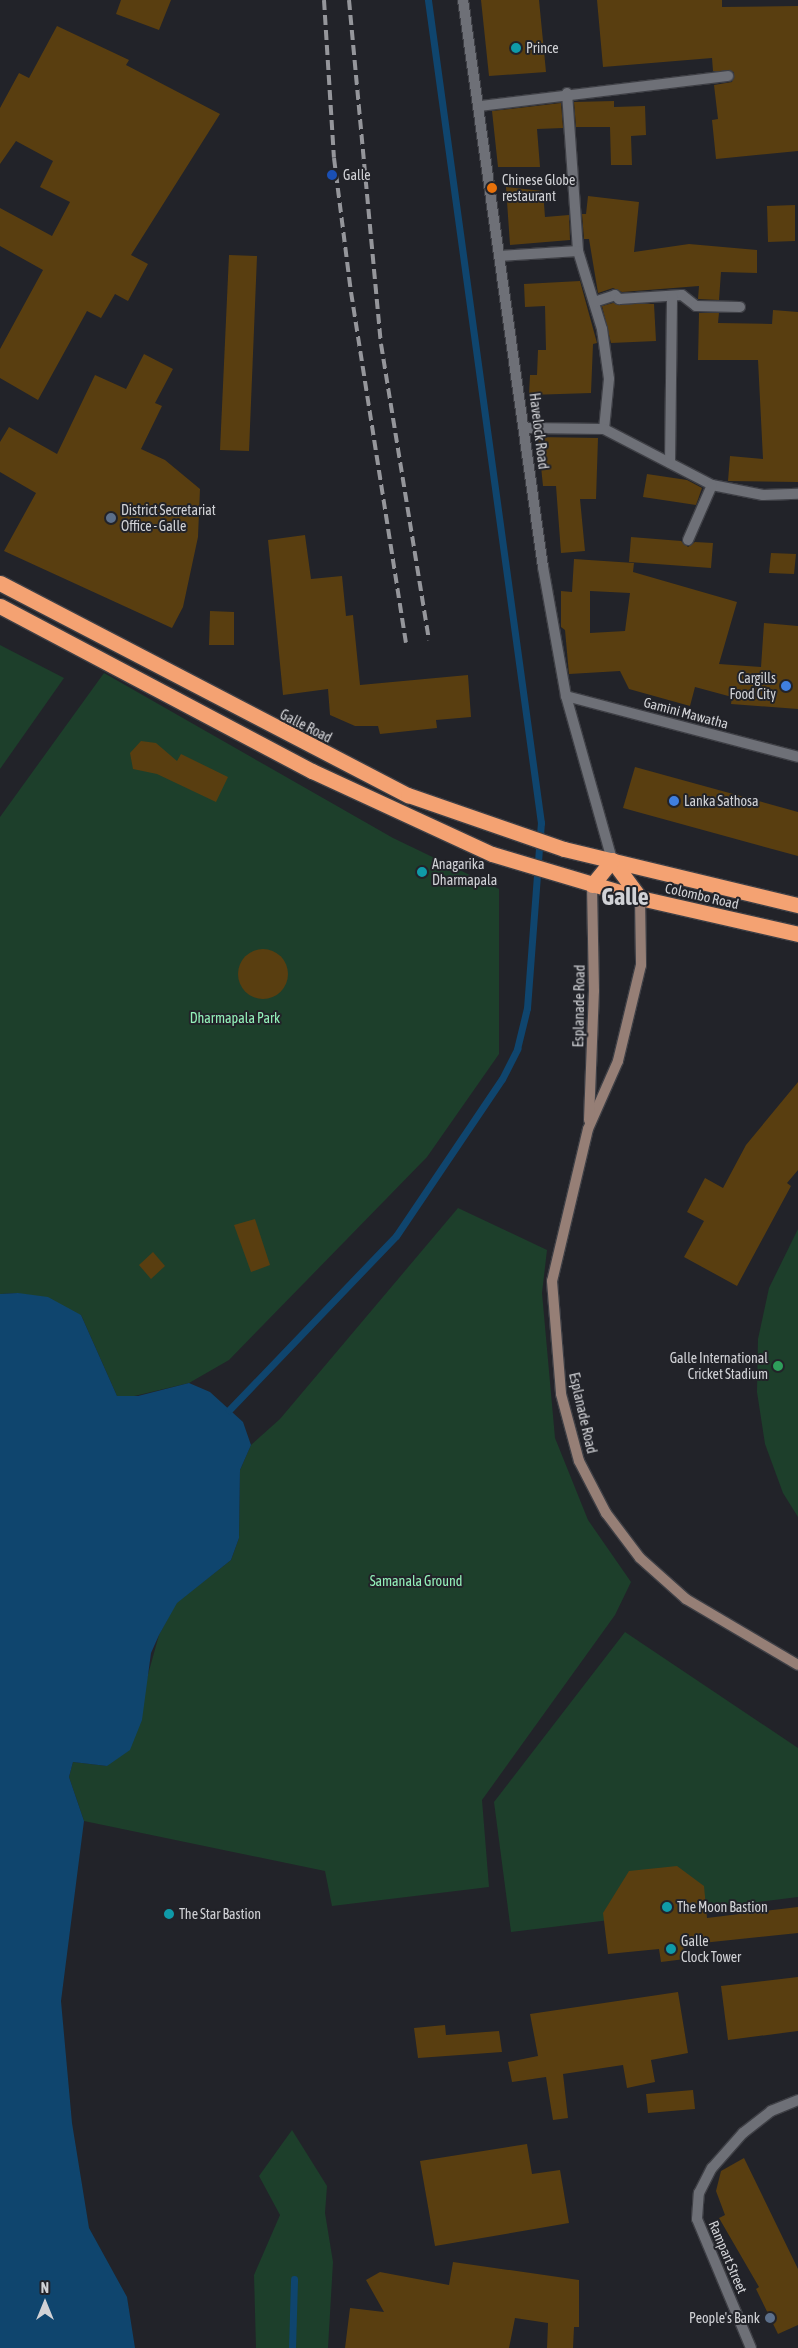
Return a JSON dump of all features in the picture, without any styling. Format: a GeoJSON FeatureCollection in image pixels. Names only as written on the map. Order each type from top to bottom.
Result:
{"type":"FeatureCollection","features":[{"type":"Feature","properties":{"kind":"highway","name":"Galle Road"},"geometry":{"type":"LineString","coordinates":[[0,583],[408,796],[554,846],[612,860]]}},
{"type":"Feature","properties":{"kind":"highway"},"geometry":{"type":"LineString","coordinates":[[0,606],[312,770],[492,854],[596,886],[612,860],[640,898]]}},
{"type":"Feature","properties":{"kind":"highway","name":"Colombo Road"},"geometry":{"type":"LineString","coordinates":[[612,860],[798,904]]}},
{"type":"Feature","properties":{"kind":"highway","name":"Colombo Road"},"geometry":{"type":"LineString","coordinates":[[596,886],[640,898],[798,934]]}},
{"type":"Feature","properties":{"kind":"street","name":"Havelock Road"},"geometry":{"type":"LineString","coordinates":[[464,0],[499,256],[527,428],[537,524],[566,696],[612,860]]}},
{"type":"Feature","properties":{"kind":"street"},"geometry":{"type":"LineString","coordinates":[[480,106],[568,93],[728,76]]}},
{"type":"Feature","properties":{"kind":"street"},"geometry":{"type":"LineString","coordinates":[[568,93],[578,251],[594,302],[609,379],[604,429]]}},
{"type":"Feature","properties":{"kind":"street"},"geometry":{"type":"LineString","coordinates":[[499,256],[578,251]]}},
{"type":"Feature","properties":{"kind":"street"},"geometry":{"type":"LineString","coordinates":[[594,302],[616,295],[619,300],[682,295],[696,306],[740,307]]}},
{"type":"Feature","properties":{"kind":"street"},"geometry":{"type":"LineString","coordinates":[[670,463],[672,296]]}},
{"type":"Feature","properties":{"kind":"street"},"geometry":{"type":"LineString","coordinates":[[527,428],[604,429],[712,485],[763,495],[798,494]]}},
{"type":"Feature","properties":{"kind":"street"},"geometry":{"type":"LineString","coordinates":[[688,540],[712,485]]}},
{"type":"Feature","properties":{"kind":"street","name":"Gamini Mawatha"},"geometry":{"type":"LineString","coordinates":[[566,696],[798,757]]}},
{"type":"Feature","properties":{"kind":"street","name":"Esplanade Road"},"geometry":{"type":"LineString","coordinates":[[588,1129],[596,886]]}},
{"type":"Feature","properties":{"kind":"street","name":"Esplanade Road"},"geometry":{"type":"LineString","coordinates":[[640,898],[641,965],[618,1061],[588,1129],[552,1281],[561,1394],[579,1461],[606,1513],[640,1558],[686,1599],[798,1665]]}},
{"type":"Feature","properties":{"kind":"street","name":"Rampart Street"},"geometry":{"type":"LineString","coordinates":[[751,2348],[697,2219],[699,2193],[712,2168],[743,2133],[770,2111],[798,2100]]}},
{"type":"Feature","properties":{"kind":"green space"},"geometry":{"type":"Polygon","coordinates":[[[0,645],[64,678],[0,769],[0,645]]]}},
{"type":"Feature","properties":{"kind":"green space","name":"Dharmapala Park"},"geometry":{"type":"Polygon","coordinates":[[[104,673],[393,838],[499,889],[499,1054],[427,1157],[229,1360],[189,1383],[126,1398],[117,1396],[81,1315],[18,1293],[0,1294],[0,817],[104,673]]]}},
{"type":"Feature","properties":{"kind":"green space","name":"Samanala Ground"},"geometry":{"type":"Polygon","coordinates":[[[458,1208],[547,1250],[542,1293],[555,1438],[588,1520],[631,1582],[615,1615],[482,1800],[489,1887],[332,1906],[325,1871],[84,1821],[69,1777],[73,1762],[107,1766],[147,1678],[159,1635],[176,1603],[231,1560],[239,1538],[240,1470],[251,1445],[280,1419],[458,1208]]]}},
{"type":"Feature","properties":{"kind":"green space","name":"Galle International Cricket Stadium"},"geometry":{"type":"Polygon","coordinates":[[[798,1229],[798,1517],[783,1493],[765,1444],[757,1392],[758,1339],[769,1288],[798,1229]]]}},
{"type":"Feature","properties":{"kind":"green space"},"geometry":{"type":"Polygon","coordinates":[[[625,1632],[798,1748],[798,1897],[511,1932],[494,1802],[625,1632]]]}},
{"type":"Feature","properties":{"kind":"green space"},"geometry":{"type":"Polygon","coordinates":[[[292,2130],[327,2186],[325,2213],[333,2262],[328,2348],[256,2348],[254,2275],[280,2215],[259,2176],[292,2130]]]}},
{"type":"Feature","properties":{"kind":"water"},"geometry":{"type":"Polygon","coordinates":[[[18,1293],[48,1297],[81,1315],[117,1396],[138,1396],[189,1383],[210,1392],[243,1422],[251,1445],[240,1470],[239,1538],[231,1560],[177,1603],[159,1635],[151,1653],[142,1720],[130,1750],[107,1766],[73,1762],[69,1777],[84,1821],[61,2001],[72,2123],[89,2228],[127,2297],[135,2348],[0,2348],[0,1294],[18,1293]]]}},
{"type":"Feature","properties":{"kind":"building"},"geometry":{"type":"Polygon","coordinates":[[[121,0],[171,0],[159,30],[116,14],[121,0]]]}},
{"type":"Feature","properties":{"kind":"building"},"geometry":{"type":"Polygon","coordinates":[[[481,0],[539,0],[546,72],[489,76],[481,0]]]}},
{"type":"Feature","properties":{"kind":"building"},"geometry":{"type":"Polygon","coordinates":[[[597,0],[722,0],[722,7],[798,6],[798,151],[716,159],[712,120],[718,119],[714,85],[732,82],[734,72],[713,71],[712,58],[603,67],[597,0]]]}},
{"type":"Feature","properties":{"kind":"building"},"geometry":{"type":"Polygon","coordinates":[[[57,26],[129,60],[126,65],[220,114],[131,255],[148,264],[128,301],[115,294],[101,318],[87,311],[38,400],[0,378],[0,349],[43,270],[0,246],[0,208],[52,236],[70,202],[40,187],[53,161],[16,141],[0,164],[0,108],[19,73],[29,78],[57,26]]]}},
{"type":"Feature","properties":{"kind":"building"},"geometry":{"type":"Polygon","coordinates":[[[614,101],[614,107],[645,106],[646,135],[631,136],[632,165],[611,165],[610,127],[576,127],[574,102],[614,101]]]}},
{"type":"Feature","properties":{"kind":"building"},"geometry":{"type":"Polygon","coordinates":[[[561,103],[563,128],[537,129],[540,167],[498,167],[492,111],[561,103]]]}},
{"type":"Feature","properties":{"kind":"building"},"geometry":{"type":"Polygon","coordinates":[[[506,187],[543,191],[545,217],[569,215],[570,240],[510,245],[506,187]]]}},
{"type":"Feature","properties":{"kind":"building"},"geometry":{"type":"Polygon","coordinates":[[[588,196],[639,202],[634,252],[689,244],[757,250],[757,273],[721,272],[719,300],[698,299],[699,286],[622,292],[613,288],[598,293],[589,239],[584,239],[582,214],[586,214],[588,196]]]}},
{"type":"Feature","properties":{"kind":"building"},"geometry":{"type":"Polygon","coordinates":[[[795,205],[795,241],[768,242],[767,206],[795,205]]]}},
{"type":"Feature","properties":{"kind":"building"},"geometry":{"type":"Polygon","coordinates":[[[229,255],[257,256],[249,451],[220,450],[229,255]]]}},
{"type":"Feature","properties":{"kind":"building"},"geometry":{"type":"Polygon","coordinates":[[[580,281],[597,343],[593,344],[591,393],[529,395],[530,375],[537,375],[538,350],[546,350],[545,306],[525,307],[524,284],[580,281]]]}},
{"type":"Feature","properties":{"kind":"building"},"geometry":{"type":"Polygon","coordinates":[[[613,303],[654,304],[656,341],[611,343],[602,306],[613,303]]]}},
{"type":"Feature","properties":{"kind":"building"},"geometry":{"type":"Polygon","coordinates":[[[773,310],[798,312],[798,482],[728,481],[730,456],[763,459],[758,360],[698,360],[699,313],[719,313],[718,323],[772,324],[773,310]]]}},
{"type":"Feature","properties":{"kind":"building","name":"District Secretariat Office - Galle"},"geometry":{"type":"Polygon","coordinates":[[[144,354],[173,369],[155,403],[162,406],[141,449],[165,460],[200,489],[198,537],[183,607],[172,628],[4,551],[36,493],[0,472],[0,442],[9,427],[57,454],[95,375],[126,389],[144,354]]]}},
{"type":"Feature","properties":{"kind":"building"},"geometry":{"type":"Polygon","coordinates":[[[538,437],[598,438],[596,499],[580,499],[585,551],[561,553],[556,486],[543,486],[538,437]]]}},
{"type":"Feature","properties":{"kind":"building"},"geometry":{"type":"Polygon","coordinates":[[[647,474],[687,480],[702,488],[696,505],[643,497],[647,474]]]}},
{"type":"Feature","properties":{"kind":"building"},"geometry":{"type":"Polygon","coordinates":[[[305,535],[311,579],[342,576],[346,616],[353,615],[360,685],[468,675],[471,717],[436,720],[437,728],[380,734],[378,726],[355,726],[330,715],[328,689],[283,695],[268,540],[305,535]]]}},
{"type":"Feature","properties":{"kind":"building"},"geometry":{"type":"Polygon","coordinates":[[[631,537],[681,541],[688,547],[695,542],[713,543],[711,568],[629,562],[631,537]]]}},
{"type":"Feature","properties":{"kind":"building"},"geometry":{"type":"Polygon","coordinates":[[[771,553],[796,554],[794,574],[769,573],[771,553]]]}},
{"type":"Feature","properties":{"kind":"building"},"geometry":{"type":"Polygon","coordinates":[[[574,559],[634,563],[633,572],[737,602],[719,664],[761,667],[764,623],[798,626],[798,709],[731,704],[732,697],[695,687],[690,706],[629,689],[620,671],[569,674],[565,630],[561,627],[561,591],[572,592],[574,559]],[[590,591],[590,633],[625,631],[630,593],[590,591]]]}},
{"type":"Feature","properties":{"kind":"building"},"geometry":{"type":"Polygon","coordinates":[[[210,611],[234,612],[234,645],[209,645],[210,611]]]}},
{"type":"Feature","properties":{"kind":"building"},"geometry":{"type":"Polygon","coordinates":[[[141,741],[156,743],[177,761],[181,754],[228,777],[216,802],[157,774],[133,769],[130,753],[141,741]]]}},
{"type":"Feature","properties":{"kind":"building"},"geometry":{"type":"Polygon","coordinates":[[[635,767],[798,812],[798,856],[623,808],[635,767]]]}},
{"type":"Feature","properties":{"kind":"building"},"geometry":{"type":"Polygon","coordinates":[[[263,949],[273,951],[281,956],[286,964],[288,974],[286,984],[281,992],[273,997],[263,999],[253,997],[245,992],[240,984],[238,974],[240,964],[245,956],[253,951],[263,949]]]}},
{"type":"Feature","properties":{"kind":"building"},"geometry":{"type":"Polygon","coordinates":[[[798,1082],[798,1170],[787,1183],[791,1186],[737,1286],[684,1257],[704,1221],[687,1212],[705,1178],[723,1188],[746,1145],[798,1082]]]}},
{"type":"Feature","properties":{"kind":"building"},"geometry":{"type":"Polygon","coordinates":[[[255,1219],[270,1265],[251,1272],[234,1225],[255,1219]]]}},
{"type":"Feature","properties":{"kind":"building"},"geometry":{"type":"Polygon","coordinates":[[[153,1252],[165,1266],[151,1279],[139,1265],[153,1252]]]}},
{"type":"Feature","properties":{"kind":"building"},"geometry":{"type":"Polygon","coordinates":[[[677,1866],[704,1886],[707,1918],[798,1907],[798,1933],[683,1945],[685,1959],[661,1962],[659,1949],[608,1954],[603,1913],[629,1871],[677,1866]]]}},
{"type":"Feature","properties":{"kind":"building"},"geometry":{"type":"Polygon","coordinates":[[[798,1977],[798,2031],[728,2040],[721,1986],[798,1977]]]}},
{"type":"Feature","properties":{"kind":"building"},"geometry":{"type":"Polygon","coordinates":[[[678,1992],[688,2053],[651,2060],[655,2082],[627,2088],[623,2065],[563,2074],[568,2118],[553,2120],[546,2077],[512,2082],[508,2062],[538,2056],[530,2014],[678,1992]]]}},
{"type":"Feature","properties":{"kind":"building"},"geometry":{"type":"Polygon","coordinates":[[[445,2025],[446,2035],[499,2031],[502,2052],[418,2058],[414,2028],[445,2025]]]}},
{"type":"Feature","properties":{"kind":"building"},"geometry":{"type":"Polygon","coordinates":[[[693,2090],[695,2109],[648,2113],[646,2094],[693,2090]]]}},
{"type":"Feature","properties":{"kind":"building"},"geometry":{"type":"Polygon","coordinates":[[[527,2144],[532,2174],[560,2170],[569,2223],[435,2246],[420,2161],[527,2144]]]}},
{"type":"Feature","properties":{"kind":"building"},"geometry":{"type":"Polygon","coordinates":[[[744,2158],[798,2269],[798,2325],[778,2334],[756,2289],[759,2287],[719,2218],[725,2215],[716,2191],[721,2171],[744,2158]]]}},
{"type":"Feature","properties":{"kind":"building"},"geometry":{"type":"Polygon","coordinates":[[[453,2262],[579,2280],[579,2327],[574,2327],[573,2348],[547,2348],[548,2323],[515,2318],[509,2348],[345,2348],[350,2308],[384,2312],[366,2280],[380,2272],[449,2285],[453,2262]]]}},
{"type":"Feature","properties":{"kind":"waterway"},"geometry":{"type":"LineString","coordinates":[[229,1410],[396,1236],[502,1079],[517,1049],[527,1008],[541,823],[428,0]]}},
{"type":"Feature","properties":{"kind":"waterway"},"geometry":{"type":"LineString","coordinates":[[292,2348],[294,2279]]}},
{"type":"Feature","properties":{"kind":"railway"},"geometry":{"type":"LineString","coordinates":[[324,0],[334,158],[351,292],[406,643]]}},
{"type":"Feature","properties":{"kind":"railway"},"geometry":{"type":"LineString","coordinates":[[349,0],[381,344],[429,640]]}},
{"type":"Feature","properties":{"kind":"place","name":"Prince"},"geometry":{"type":"Point","coordinates":[516,48]}},
{"type":"Feature","properties":{"kind":"place","name":"Galle"},"geometry":{"type":"Point","coordinates":[332,175]}},
{"type":"Feature","properties":{"kind":"place","name":"Chinese Globe restaurant"},"geometry":{"type":"Point","coordinates":[492,188]}},
{"type":"Feature","properties":{"kind":"place","name":"District Secretariat Office - Galle"},"geometry":{"type":"Point","coordinates":[111,518]}},
{"type":"Feature","properties":{"kind":"place","name":"Cargills Food City"},"geometry":{"type":"Point","coordinates":[786,686]}},
{"type":"Feature","properties":{"kind":"place","name":"Lanka Sathosa"},"geometry":{"type":"Point","coordinates":[674,801]}},
{"type":"Feature","properties":{"kind":"place","name":"Anagarika Dharmapala"},"geometry":{"type":"Point","coordinates":[422,872]}},
{"type":"Feature","properties":{"kind":"place","name":"Galle International Cricket Stadium"},"geometry":{"type":"Point","coordinates":[778,1366]}},
{"type":"Feature","properties":{"kind":"place","name":"The Moon Bastion"},"geometry":{"type":"Point","coordinates":[667,1907]}},
{"type":"Feature","properties":{"kind":"place","name":"The Star Bastion"},"geometry":{"type":"Point","coordinates":[169,1914]}},
{"type":"Feature","properties":{"kind":"place","name":"Galle Clock Tower"},"geometry":{"type":"Point","coordinates":[671,1949]}},
{"type":"Feature","properties":{"kind":"place","name":"People's Bank"},"geometry":{"type":"Point","coordinates":[770,2318]}},
{"type":"Feature","properties":{"kind":"district","name":"Galle"},"geometry":{"type":"Point","coordinates":[625,897]}}]}
